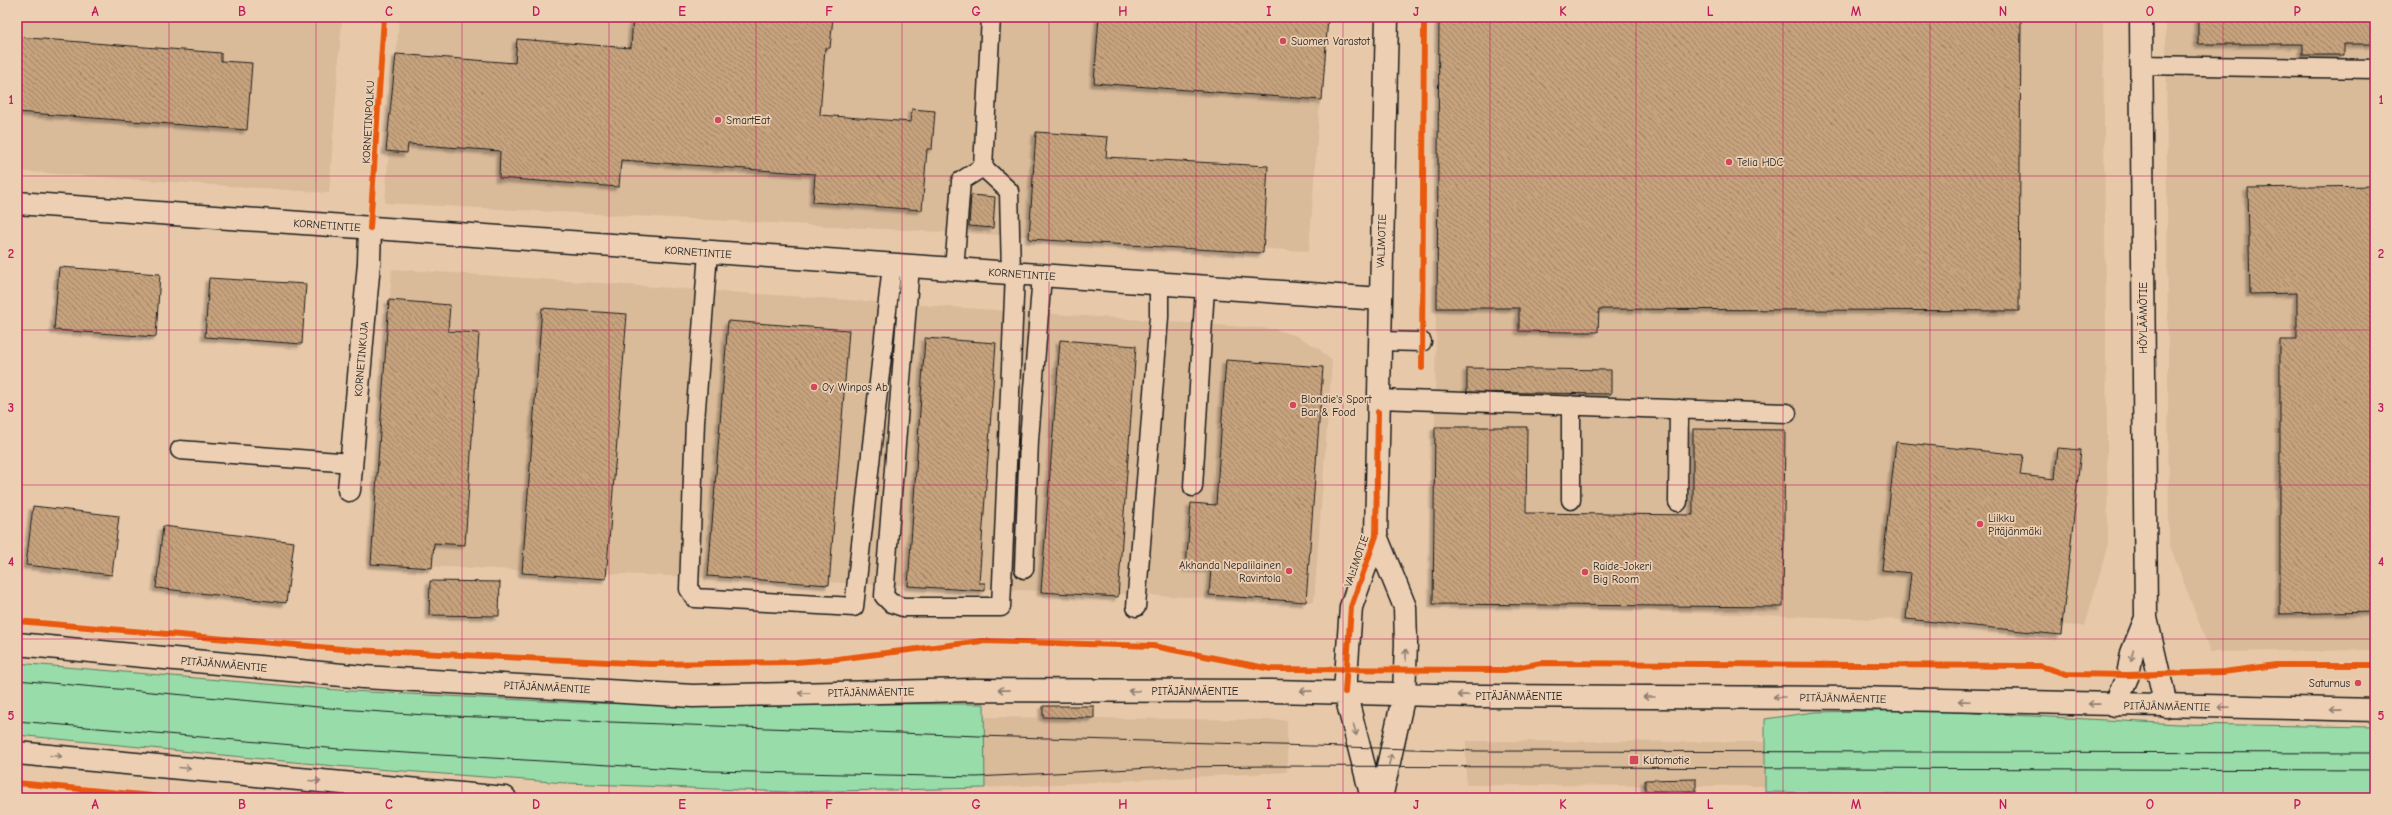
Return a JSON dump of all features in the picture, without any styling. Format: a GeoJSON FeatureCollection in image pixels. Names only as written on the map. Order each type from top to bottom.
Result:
{"type":"FeatureCollection","features":[{"type":"Feature","properties":{"kind":"street","name":"VALIMOTIE"},"geometry":{"type":"LineString","coordinates":[[1372,798],[1345,692],[1351,607],[1376,536],[1387,17]]}},
{"type":"Feature","properties":{"kind":"street","name":"HÖYLÄÄMÖTIE"},"geometry":{"type":"LineString","coordinates":[[2141,17],[2146,618],[2166,706]]}},
{"type":"Feature","properties":{"kind":"street","name":"KORNETINTIE"},"geometry":{"type":"LineString","coordinates":[[17,203],[708,253],[901,265],[954,270],[1380,299]]}},
{"type":"Feature","properties":{"kind":"street","name":"KORNETINKUJA"},"geometry":{"type":"LineString","coordinates":[[349,490],[369,263],[370,228]]}},
{"type":"Feature","properties":{"kind":"street","name":"VALIMOTIE"},"geometry":{"type":"LineString","coordinates":[[1376,536],[1404,607],[1404,694],[1381,798]]}},
{"type":"Feature","properties":{"kind":"street","name":"HÖYLÄÄMÖTIE"},"geometry":{"type":"LineString","coordinates":[[2115,704],[2128,675],[2132,653],[2146,618]]}},
{"type":"Feature","properties":{"kind":"street","name":"PITÄJÄNMÄENTIE"},"geometry":{"type":"LineString","coordinates":[[17,644],[363,677],[693,696],[973,690],[1345,692],[1404,694],[1853,698],[2375,710]]}},
{"type":"Feature","properties":{"kind":"street"},"geometry":{"type":"LineString","coordinates":[[17,753],[505,798]]}},
{"type":"Feature","properties":{"kind":"lane"},"geometry":{"type":"LineString","coordinates":[[984,167],[991,17]]}},
{"type":"Feature","properties":{"kind":"lane"},"geometry":{"type":"LineString","coordinates":[[2141,65],[2375,69]]}},
{"type":"Feature","properties":{"kind":"lane"},"geometry":{"type":"LineString","coordinates":[[954,270],[961,181],[984,167]]}},
{"type":"Feature","properties":{"kind":"lane"},"geometry":{"type":"LineString","coordinates":[[901,265],[884,596],[891,603],[903,607],[1001,607],[1013,273],[1009,190],[984,167]]}},
{"type":"Feature","properties":{"kind":"lane"},"geometry":{"type":"LineString","coordinates":[[708,253],[693,461],[689,589],[695,598],[854,607],[901,265]]}},
{"type":"Feature","properties":{"kind":"lane"},"geometry":{"type":"LineString","coordinates":[[1024,569],[1029,440],[1042,275]]}},
{"type":"Feature","properties":{"kind":"lane"},"geometry":{"type":"LineString","coordinates":[[1136,607],[1159,317],[1159,283]]}},
{"type":"Feature","properties":{"kind":"lane"},"geometry":{"type":"LineString","coordinates":[[1193,487],[1205,287]]}},
{"type":"Feature","properties":{"kind":"lane"},"geometry":{"type":"LineString","coordinates":[[1379,341],[1422,342]]}},
{"type":"Feature","properties":{"kind":"lane"},"geometry":{"type":"LineString","coordinates":[[1378,399],[1788,413]]}},
{"type":"Feature","properties":{"kind":"lane"},"geometry":{"type":"LineString","coordinates":[[1570,405],[1571,500]]}},
{"type":"Feature","properties":{"kind":"lane"},"geometry":{"type":"LineString","coordinates":[[1678,502],[1679,409]]}},
{"type":"Feature","properties":{"kind":"lane"},"geometry":{"type":"LineString","coordinates":[[180,450],[352,464]]}},
{"type":"Feature","properties":{"kind":"shaded area"},"geometry":{"type":"Polygon","coordinates":[[[17,17],[342,17],[329,193],[17,171],[17,17]]]}},
{"type":"Feature","properties":{"kind":"shaded area"},"geometry":{"type":"Polygon","coordinates":[[[399,17],[1326,17],[1309,251],[385,203],[399,17]]]}},
{"type":"Feature","properties":{"kind":"shaded area"},"geometry":{"type":"Polygon","coordinates":[[[1439,17],[2103,17],[2108,544],[2085,626],[1433,604],[1439,17]]]}},
{"type":"Feature","properties":{"kind":"shaded area"},"geometry":{"type":"Polygon","coordinates":[[[2166,17],[2375,17],[2375,650],[2210,652],[2169,543],[2166,17]]]}},
{"type":"Feature","properties":{"kind":"shaded area"},"geometry":{"type":"Polygon","coordinates":[[[392,269],[1274,329],[1297,336],[1318,348],[1332,361],[1314,602],[371,564],[392,269]]]}},
{"type":"Feature","properties":{"kind":"shaded area"},"geometry":{"type":"Polygon","coordinates":[[[983,717],[1287,720],[1287,772],[985,788],[983,717]]]}},
{"type":"Feature","properties":{"kind":"shaded area"},"geometry":{"type":"Polygon","coordinates":[[[1466,741],[1764,742],[1765,786],[1466,785],[1466,741]]]}},
{"type":"Feature","properties":{"kind":"green space"},"geometry":{"type":"Polygon","coordinates":[[[17,663],[350,691],[581,703],[984,704],[985,788],[789,792],[566,783],[335,766],[17,735],[17,663]]]}},
{"type":"Feature","properties":{"kind":"green space"},"geometry":{"type":"Polygon","coordinates":[[[1922,710],[2178,724],[2375,727],[2375,795],[2126,798],[1765,792],[1765,719],[1814,712],[1922,710]]]}},
{"type":"Feature","properties":{"kind":"building"},"geometry":{"type":"Polygon","coordinates":[[[633,17],[833,17],[830,48],[825,48],[820,115],[911,122],[912,109],[935,111],[932,149],[927,149],[922,210],[813,202],[815,174],[621,160],[619,187],[499,178],[500,151],[408,144],[407,153],[386,151],[396,54],[515,63],[517,39],[631,48],[633,17]]]}},
{"type":"Feature","properties":{"kind":"building"},"geometry":{"type":"Polygon","coordinates":[[[1099,17],[1328,17],[1322,100],[1094,83],[1099,17]]]}},
{"type":"Feature","properties":{"kind":"building","name":"Telia HDC"},"geometry":{"type":"Polygon","coordinates":[[[1439,17],[2021,17],[2019,311],[1599,309],[1598,332],[1568,332],[1519,331],[1519,308],[1437,308],[1439,17]]]}},
{"type":"Feature","properties":{"kind":"building"},"geometry":{"type":"Polygon","coordinates":[[[2198,17],[2375,17],[2375,44],[2344,44],[2344,55],[2303,55],[2303,44],[2198,44],[2198,17]]]}},
{"type":"Feature","properties":{"kind":"building"},"geometry":{"type":"Polygon","coordinates":[[[17,37],[221,53],[221,61],[252,63],[247,130],[17,112],[17,37]]]}},
{"type":"Feature","properties":{"kind":"building"},"geometry":{"type":"Polygon","coordinates":[[[1036,132],[1108,137],[1106,157],[1268,166],[1263,253],[1029,239],[1036,132]]]}},
{"type":"Feature","properties":{"kind":"building"},"geometry":{"type":"Polygon","coordinates":[[[2375,186],[2375,612],[2280,614],[2280,340],[2297,340],[2297,293],[2250,294],[2248,188],[2375,186]]]}},
{"type":"Feature","properties":{"kind":"building"},"geometry":{"type":"Polygon","coordinates":[[[971,195],[995,197],[993,228],[969,226],[971,195]]]}},
{"type":"Feature","properties":{"kind":"building"},"geometry":{"type":"Polygon","coordinates":[[[59,267],[160,274],[156,337],[54,330],[59,267]]]}},
{"type":"Feature","properties":{"kind":"building"},"geometry":{"type":"Polygon","coordinates":[[[209,278],[306,284],[302,344],[205,337],[209,278]]]}},
{"type":"Feature","properties":{"kind":"building"},"geometry":{"type":"Polygon","coordinates":[[[389,300],[450,305],[448,331],[479,333],[465,545],[434,543],[432,568],[371,564],[389,300]]]}},
{"type":"Feature","properties":{"kind":"building"},"geometry":{"type":"Polygon","coordinates":[[[542,308],[627,314],[606,579],[522,573],[542,308]]]}},
{"type":"Feature","properties":{"kind":"building"},"geometry":{"type":"Polygon","coordinates":[[[728,321],[849,330],[829,585],[708,576],[728,321]]]}},
{"type":"Feature","properties":{"kind":"building"},"geometry":{"type":"Polygon","coordinates":[[[925,338],[996,343],[979,583],[985,583],[985,591],[908,586],[925,338]]]}},
{"type":"Feature","properties":{"kind":"building"},"geometry":{"type":"Polygon","coordinates":[[[1060,340],[1136,346],[1118,597],[1041,592],[1060,340]]]}},
{"type":"Feature","properties":{"kind":"building"},"geometry":{"type":"Polygon","coordinates":[[[1226,360],[1323,367],[1306,602],[1209,595],[1211,569],[1186,568],[1191,503],[1216,505],[1226,360]]]}},
{"type":"Feature","properties":{"kind":"building"},"geometry":{"type":"Polygon","coordinates":[[[1467,368],[1611,370],[1611,394],[1467,392],[1467,368]]]}},
{"type":"Feature","properties":{"kind":"building"},"geometry":{"type":"Polygon","coordinates":[[[1435,427],[1527,427],[1526,513],[1693,515],[1693,429],[1785,430],[1783,607],[1433,604],[1435,427]]]}},
{"type":"Feature","properties":{"kind":"building","name":"Liikku Pitäjänmäki"},"geometry":{"type":"Polygon","coordinates":[[[1896,442],[2023,455],[2020,475],[2055,479],[2058,448],[2081,450],[2061,635],[1906,619],[1911,573],[1882,570],[1896,442]]]}},
{"type":"Feature","properties":{"kind":"building"},"geometry":{"type":"Polygon","coordinates":[[[33,506],[119,516],[112,575],[26,565],[33,506]]]}},
{"type":"Feature","properties":{"kind":"building"},"geometry":{"type":"Polygon","coordinates":[[[163,526],[294,542],[286,603],[156,588],[163,526]]]}},
{"type":"Feature","properties":{"kind":"building"},"geometry":{"type":"Polygon","coordinates":[[[430,581],[500,582],[499,616],[429,615],[430,581]]]}},
{"type":"Feature","properties":{"kind":"building"},"geometry":{"type":"Polygon","coordinates":[[[1043,706],[1094,706],[1094,718],[1043,717],[1043,706]]]}},
{"type":"Feature","properties":{"kind":"building"},"geometry":{"type":"Polygon","coordinates":[[[1696,779],[1696,791],[1645,791],[1645,780],[1696,779]]]}},
{"type":"Feature","properties":{"kind":"tram line"},"geometry":{"type":"LineString","coordinates":[[17,680],[341,709],[425,715],[979,736],[1478,751],[2375,753]]}},
{"type":"Feature","properties":{"kind":"tram line"},"geometry":{"type":"LineString","coordinates":[[17,721],[339,749],[711,771],[976,777],[1172,767],[1272,766],[2375,770]]}},
{"type":"Feature","properties":{"kind":"cycle path","name":"KORNETINPOLKU"},"geometry":{"type":"LineString","coordinates":[[370,228],[384,17]]}},
{"type":"Feature","properties":{"kind":"cycle path"},"geometry":{"type":"LineString","coordinates":[[1422,368],[1424,17]]}},
{"type":"Feature","properties":{"kind":"cycle path"},"geometry":{"type":"LineString","coordinates":[[1345,692],[1351,607],[1376,536],[1378,412]]}},
{"type":"Feature","properties":{"kind":"cycle path"},"geometry":{"type":"LineString","coordinates":[[17,621],[354,650],[651,664],[796,662],[837,659],[982,641],[1153,646],[1271,669],[1505,670],[1541,663],[2040,666],[2066,674],[2128,675],[2223,672],[2276,665],[2375,665]]}},
{"type":"Feature","properties":{"kind":"cycle path"},"geometry":{"type":"LineString","coordinates":[[17,783],[173,798]]}},
{"type":"Feature","properties":{"kind":"place","name":"Suomen Varastot"},"geometry":{"type":"Point","coordinates":[1283,41]}},
{"type":"Feature","properties":{"kind":"place","name":"SmartEat"},"geometry":{"type":"Point","coordinates":[718,120]}},
{"type":"Feature","properties":{"kind":"place","name":"Telia HDC"},"geometry":{"type":"Point","coordinates":[1729,162]}},
{"type":"Feature","properties":{"kind":"place","name":"Oy Winpos Ab"},"geometry":{"type":"Point","coordinates":[814,387]}},
{"type":"Feature","properties":{"kind":"place","name":"Blondie's Sport Bar & Food"},"geometry":{"type":"Point","coordinates":[1293,405]}},
{"type":"Feature","properties":{"kind":"place","name":"Liikku Pitäjänmäki"},"geometry":{"type":"Point","coordinates":[1980,524]}},
{"type":"Feature","properties":{"kind":"place","name":"Akhanda Nepalilainen Ravintola"},"geometry":{"type":"Point","coordinates":[1289,571]}},
{"type":"Feature","properties":{"kind":"place","name":"Raide-Jokeri Big Room"},"geometry":{"type":"Point","coordinates":[1585,572]}},
{"type":"Feature","properties":{"kind":"place","name":"Saturnus"},"geometry":{"type":"Point","coordinates":[2358,683]}},
{"type":"Feature","properties":{"kind":"place","name":"Kutomotie"},"geometry":{"type":"Point","coordinates":[1634,760]}}]}
